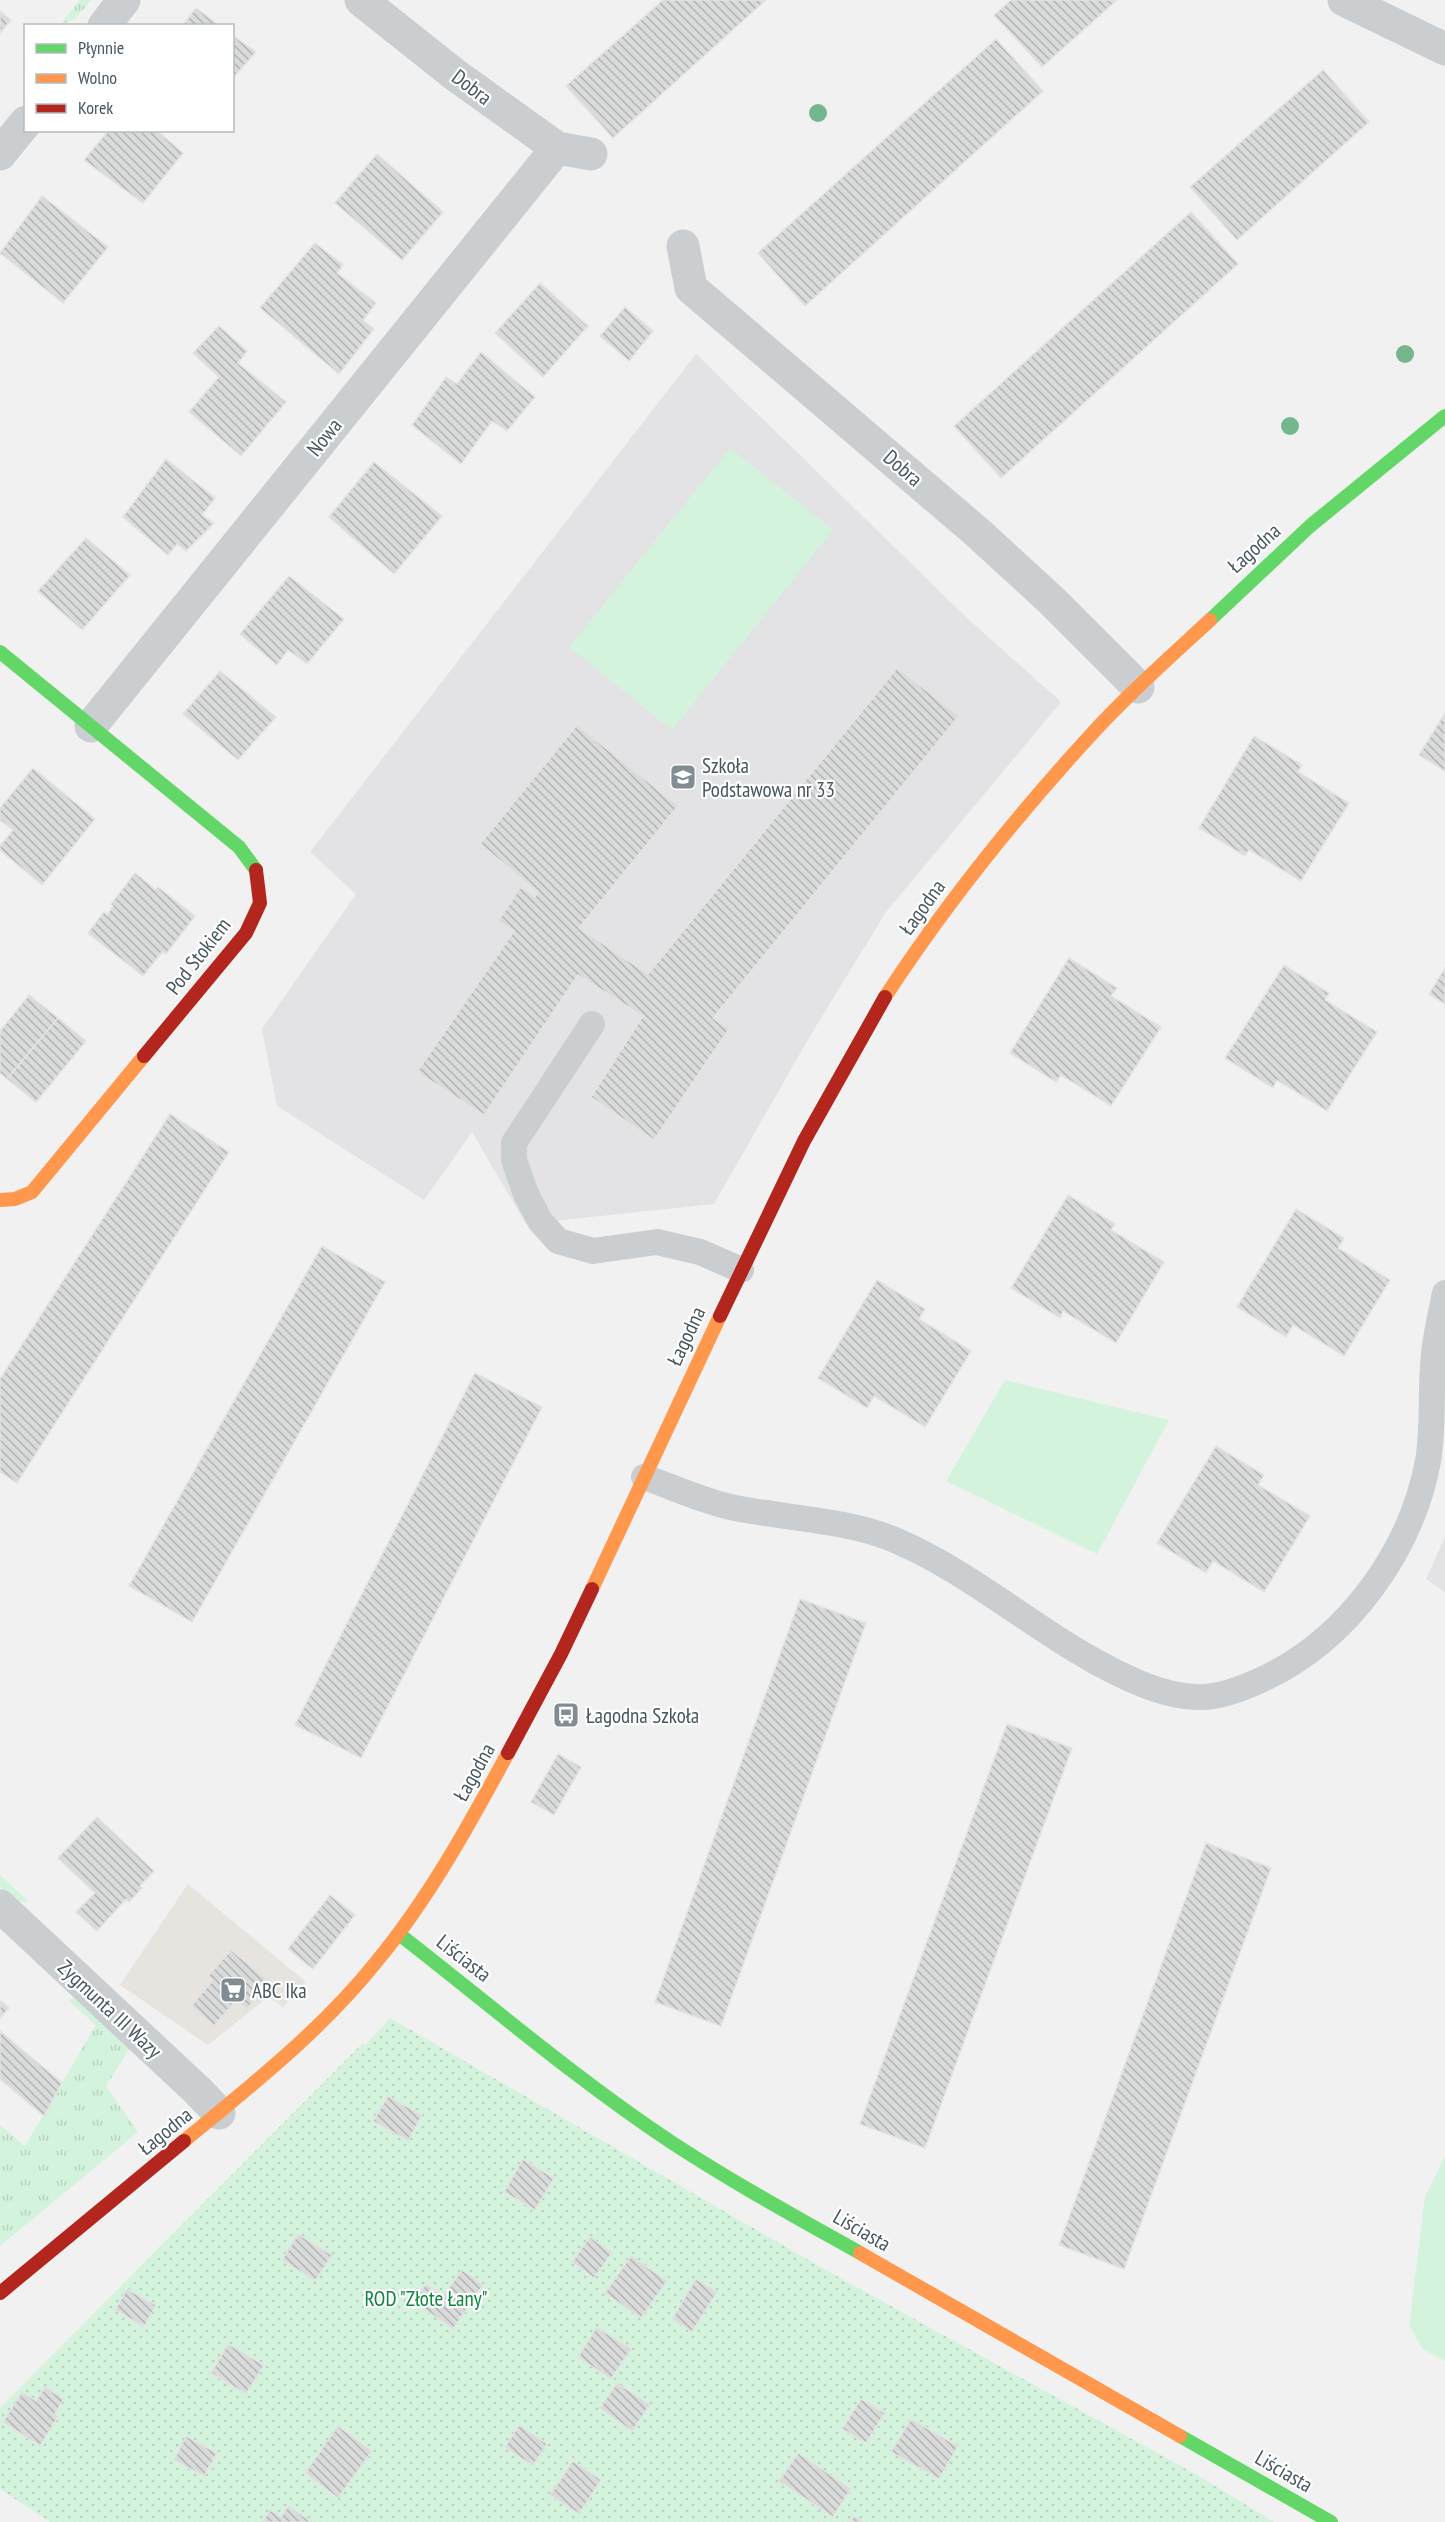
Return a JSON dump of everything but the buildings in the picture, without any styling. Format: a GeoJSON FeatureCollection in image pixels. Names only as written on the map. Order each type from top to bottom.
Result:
{"type":"FeatureCollection","features":[{"type":"Feature","properties":{"kind":"street"},"geometry":{"type":"LineString","coordinates":[[106,24],[124,0]]}},
{"type":"Feature","properties":{"kind":"street","name":"Dobra"},"geometry":{"type":"LineString","coordinates":[[361,0],[454,74],[557,148],[591,154]]}},
{"type":"Feature","properties":{"kind":"street"},"geometry":{"type":"LineString","coordinates":[[1344,0],[1445,49]]}},
{"type":"Feature","properties":{"kind":"street"},"geometry":{"type":"LineString","coordinates":[[0,154],[24,124]]}},
{"type":"Feature","properties":{"kind":"street","name":"Nowa"},"geometry":{"type":"LineString","coordinates":[[91,726],[557,148]]}},
{"type":"Feature","properties":{"kind":"street","name":"Dobra"},"geometry":{"type":"LineString","coordinates":[[683,246],[691,288],[978,533],[1051,600],[1138,687]]}},
{"type":"Feature","properties":{"kind":"street","name":"Łagodna"},"geometry":{"type":"LineString","coordinates":[[0,2293],[278,2064],[377,1962],[412,1916],[476,1812],[561,1654],[741,1269],[837,1080],[877,1010],[914,953],[958,893],[1010,828],[1089,737],[1138,687],[1310,526],[1442,424]]}},
{"type":"Feature","properties":{"kind":"street","name":"Pod Stokiem"},"geometry":{"type":"LineString","coordinates":[[0,652],[239,847],[258,872],[260,903],[246,933],[32,1192],[15,1199],[0,1200]]}},
{"type":"Feature","properties":{"kind":"street","name":"Zygmunta III Wazy"},"geometry":{"type":"LineString","coordinates":[[0,1906],[219,2113]]}},
{"type":"Feature","properties":{"kind":"street","name":"Liściasta"},"geometry":{"type":"LineString","coordinates":[[399,1934],[607,2097],[671,2142],[735,2182],[1331,2522]]}},
{"type":"Feature","properties":{"kind":"lane"},"geometry":{"type":"LineString","coordinates":[[592,1024],[514,1143],[514,1160],[526,1194],[540,1221],[558,1241],[593,1251],[657,1242],[700,1252],[741,1269]]}},
{"type":"Feature","properties":{"kind":"lane"},"geometry":{"type":"LineString","coordinates":[[644,1477],[731,1508],[852,1528],[892,1539],[968,1580],[1068,1647],[1119,1675],[1172,1694],[1205,1697],[1246,1687],[1289,1667],[1326,1640],[1378,1579],[1399,1543],[1412,1513],[1428,1462],[1433,1416],[1434,1356],[1445,1293]]}},
{"type":"Feature","properties":{"kind":"shaded area","name":"Szkoła Podstawowa nr 33"},"geometry":{"type":"Polygon","coordinates":[[[696,354],[967,618],[1061,702],[886,912],[810,1036],[714,1204],[526,1224],[472,1132],[424,1200],[277,1106],[262,1029],[356,894],[310,852],[696,354]]]}},
{"type":"Feature","properties":{"kind":"shaded area"},"geometry":{"type":"Polygon","coordinates":[[[1445,1537],[1445,1592],[1426,1579],[1445,1537]]]}},
{"type":"Feature","properties":{"kind":"shaded area"},"geometry":{"type":"Polygon","coordinates":[[[188,1884],[306,1982],[283,2007],[268,1997],[208,2045],[120,1985],[188,1884]]]}},
{"type":"Feature","properties":{"kind":"green space"},"geometry":{"type":"Polygon","coordinates":[[[80,0],[91,0],[75,19],[61,24],[80,0]]]}},
{"type":"Feature","properties":{"kind":"green space"},"geometry":{"type":"Polygon","coordinates":[[[730,448],[833,530],[672,730],[569,647],[730,448]]]}},
{"type":"Feature","properties":{"kind":"green space"},"geometry":{"type":"Polygon","coordinates":[[[1005,1380],[1169,1420],[1097,1554],[946,1481],[1005,1380]]]}},
{"type":"Feature","properties":{"kind":"green space"},"geometry":{"type":"Polygon","coordinates":[[[0,1875],[29,1902],[17,1902],[0,1887],[0,1875]]]}},
{"type":"Feature","properties":{"kind":"green space"},"geometry":{"type":"Polygon","coordinates":[[[76,1995],[132,2045],[106,2086],[138,2132],[0,2246],[0,2125],[25,2146],[96,2025],[69,2001],[76,1995]]]}},
{"type":"Feature","properties":{"kind":"green space","name":"ROD \"Złote Łany\""},"geometry":{"type":"Polygon","coordinates":[[[390,2018],[831,2273],[1197,2475],[1274,2522],[50,2522],[0,2489],[0,2408],[390,2018]]]}},
{"type":"Feature","properties":{"kind":"green space"},"geometry":{"type":"Polygon","coordinates":[[[1445,2156],[1445,2361],[1423,2349],[1409,2326],[1425,2197],[1445,2156]]]}},
{"type":"Feature","properties":{"kind":"traffic: fast"},"geometry":{"type":"LineString","coordinates":[[1210,620],[1310,526],[1445,416]]}},
{"type":"Feature","properties":{"kind":"traffic: fast"},"geometry":{"type":"LineString","coordinates":[[0,652],[239,847],[256,870]]}},
{"type":"Feature","properties":{"kind":"traffic: fast"},"geometry":{"type":"LineString","coordinates":[[399,1934],[567,2067],[636,2118],[717,2171],[860,2253]]}},
{"type":"Feature","properties":{"kind":"traffic: fast"},"geometry":{"type":"LineString","coordinates":[[1180,2436],[1331,2522]]}},
{"type":"Feature","properties":{"kind":"traffic: slow"},"geometry":{"type":"LineString","coordinates":[[885,997],[956,896],[1034,800],[1117,707],[1210,620]]}},
{"type":"Feature","properties":{"kind":"traffic: slow"},"geometry":{"type":"LineString","coordinates":[[0,1200],[15,1199],[32,1192],[144,1056]]}},
{"type":"Feature","properties":{"kind":"traffic: slow"},"geometry":{"type":"LineString","coordinates":[[592,1589],[720,1316]]}},
{"type":"Feature","properties":{"kind":"traffic: slow"},"geometry":{"type":"LineString","coordinates":[[184,2141],[310,2034],[377,1961],[431,1886],[508,1753]]}},
{"type":"Feature","properties":{"kind":"traffic: slow"},"geometry":{"type":"LineString","coordinates":[[860,2253],[1180,2436]]}},
{"type":"Feature","properties":{"kind":"traffic: jam"},"geometry":{"type":"LineString","coordinates":[[144,1056],[246,933],[260,903],[256,870]]}},
{"type":"Feature","properties":{"kind":"traffic: jam"},"geometry":{"type":"LineString","coordinates":[[720,1316],[804,1141],[885,997]]}},
{"type":"Feature","properties":{"kind":"traffic: jam"},"geometry":{"type":"LineString","coordinates":[[508,1753],[561,1654],[592,1589]]}},
{"type":"Feature","properties":{"kind":"traffic: jam"},"geometry":{"type":"LineString","coordinates":[[0,2293],[184,2141]]}},
{"type":"Feature","properties":{"kind":"place","name":"Szkoła Podstawowa nr 33"},"geometry":{"type":"Point","coordinates":[683,777]}},
{"type":"Feature","properties":{"kind":"place","name":"Łagodna Szkoła"},"geometry":{"type":"Point","coordinates":[566,1715]}},
{"type":"Feature","properties":{"kind":"place","name":"ABC Ika"},"geometry":{"type":"Point","coordinates":[233,1990]}}]}
